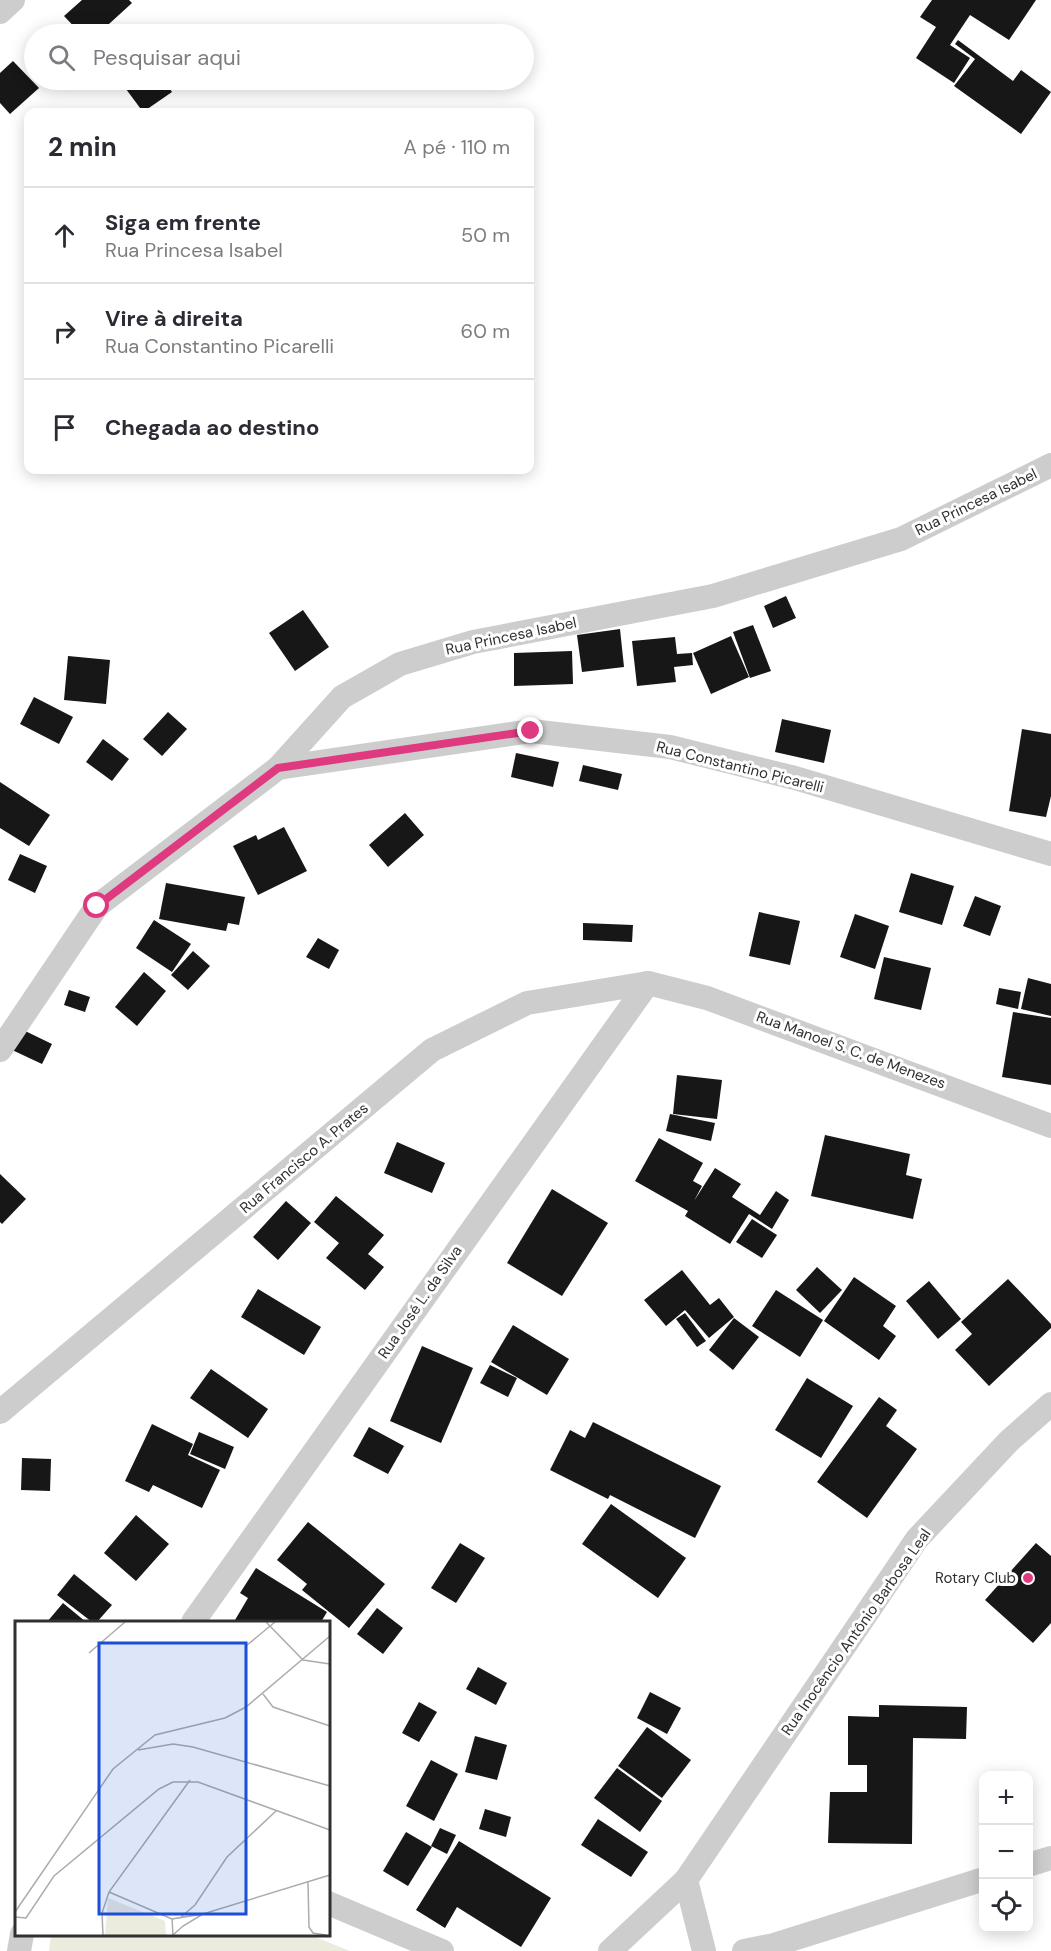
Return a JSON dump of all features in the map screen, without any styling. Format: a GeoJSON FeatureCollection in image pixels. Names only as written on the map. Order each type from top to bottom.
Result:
{"type":"FeatureCollection","features":[{"type":"Feature","properties":{"kind":"street"},"geometry":{"type":"LineString","coordinates":[[0,12],[13,0]]}},
{"type":"Feature","properties":{"kind":"street","name":"Rua Princesa Isabel"},"geometry":{"type":"LineString","coordinates":[[0,1050],[97,906],[278,768],[342,697],[400,664],[473,642],[713,596],[890,543],[1051,465]]}},
{"type":"Feature","properties":{"kind":"street","name":"Rua Constantino Picarelli"},"geometry":{"type":"LineString","coordinates":[[278,768],[531,731],[670,747],[795,778],[1051,854]]}},
{"type":"Feature","properties":{"kind":"street","name":"Rua Manoel S. C. de Menezes"},"geometry":{"type":"LineString","coordinates":[[648,983],[707,998],[1051,1126]]}},
{"type":"Feature","properties":{"kind":"street","name":"Rua Francisco A. Prates"},"geometry":{"type":"LineString","coordinates":[[0,1412],[432,1050],[527,1003],[648,983]]}},
{"type":"Feature","properties":{"kind":"street","name":"Rua José L. da Silva"},"geometry":{"type":"LineString","coordinates":[[194,1621],[648,983]]}},
{"type":"Feature","properties":{"kind":"street","name":"Rua Inocêncio Antônio Barbosa Leal"},"geometry":{"type":"LineString","coordinates":[[610,1951],[686,1880],[917,1539],[1009,1441],[1051,1404]]}},
{"type":"Feature","properties":{"kind":"street"},"geometry":{"type":"LineString","coordinates":[[1033,1864],[1051,1858]]}},
{"type":"Feature","properties":{"kind":"street"},"geometry":{"type":"LineString","coordinates":[[686,1880],[704,1951]]}},
{"type":"Feature","properties":{"kind":"street"},"geometry":{"type":"LineString","coordinates":[[710,1951],[743,1951],[774,1945],[979,1881]]}},
{"type":"Feature","properties":{"kind":"street"},"geometry":{"type":"LineString","coordinates":[[330,1904],[442,1951]]}},
{"type":"Feature","properties":{"kind":"street"},"geometry":{"type":"LineString","coordinates":[[19,1951],[22,1936]]}},
{"type":"Feature","properties":{"kind":"shaded area"},"geometry":{"type":"Polygon","coordinates":[[[51,1936],[312,1936],[350,1951],[49,1951],[51,1936]]]}},
{"type":"Feature","properties":{"kind":"building"},"geometry":{"type":"Polygon","coordinates":[[[82,0],[129,0],[132,3],[109,24],[72,24],[64,16],[82,0]]]}},
{"type":"Feature","properties":{"kind":"building"},"geometry":{"type":"Polygon","coordinates":[[[932,0],[1036,0],[1009,40],[970,15],[950,45],[970,58],[954,83],[916,58],[936,27],[920,17],[932,0]]]}},
{"type":"Feature","properties":{"kind":"building"},"geometry":{"type":"Polygon","coordinates":[[[958,40],[1013,81],[1021,70],[1051,92],[1021,134],[954,86],[975,59],[955,44],[958,40]]]}},
{"type":"Feature","properties":{"kind":"building"},"geometry":{"type":"Polygon","coordinates":[[[13,61],[24,72],[24,90],[37,90],[10,114],[0,103],[0,73],[13,61]]]}},
{"type":"Feature","properties":{"kind":"building"},"geometry":{"type":"Polygon","coordinates":[[[127,90],[171,90],[172,92],[149,108],[140,108],[127,90]]]}},
{"type":"Feature","properties":{"kind":"building"},"geometry":{"type":"Polygon","coordinates":[[[786,596],[796,618],[773,628],[764,606],[786,596]]]}},
{"type":"Feature","properties":{"kind":"building"},"geometry":{"type":"Polygon","coordinates":[[[303,610],[329,647],[295,671],[269,633],[303,610]]]}},
{"type":"Feature","properties":{"kind":"building"},"geometry":{"type":"Polygon","coordinates":[[[753,625],[771,671],[750,678],[733,632],[753,625]]]}},
{"type":"Feature","properties":{"kind":"building"},"geometry":{"type":"Polygon","coordinates":[[[620,629],[624,667],[582,672],[577,635],[620,629]]]}},
{"type":"Feature","properties":{"kind":"building"},"geometry":{"type":"Polygon","coordinates":[[[731,636],[749,677],[711,694],[693,653],[731,636]]]}},
{"type":"Feature","properties":{"kind":"building"},"geometry":{"type":"Polygon","coordinates":[[[675,637],[677,654],[692,653],[693,665],[674,667],[676,682],[637,686],[632,641],[675,637]]]}},
{"type":"Feature","properties":{"kind":"building"},"geometry":{"type":"Polygon","coordinates":[[[572,651],[573,684],[514,686],[514,653],[572,651]]]}},
{"type":"Feature","properties":{"kind":"building"},"geometry":{"type":"Polygon","coordinates":[[[68,656],[110,660],[106,704],[64,700],[68,656]]]}},
{"type":"Feature","properties":{"kind":"building"},"geometry":{"type":"Polygon","coordinates":[[[34,697],[73,717],[59,744],[20,724],[34,697]]]}},
{"type":"Feature","properties":{"kind":"building"},"geometry":{"type":"Polygon","coordinates":[[[168,712],[187,729],[162,756],[143,739],[168,712]]]}},
{"type":"Feature","properties":{"kind":"building"},"geometry":{"type":"Polygon","coordinates":[[[782,719],[831,730],[824,763],[775,752],[782,719]]]}},
{"type":"Feature","properties":{"kind":"building"},"geometry":{"type":"Polygon","coordinates":[[[1022,729],[1051,734],[1051,796],[1046,817],[1009,811],[1022,729]]]}},
{"type":"Feature","properties":{"kind":"building"},"geometry":{"type":"Polygon","coordinates":[[[103,739],[129,759],[112,781],[86,762],[103,739]]]}},
{"type":"Feature","properties":{"kind":"building"},"geometry":{"type":"Polygon","coordinates":[[[516,753],[559,762],[553,787],[511,777],[516,753]]]}},
{"type":"Feature","properties":{"kind":"building"},"geometry":{"type":"Polygon","coordinates":[[[583,765],[622,774],[618,790],[579,781],[583,765]]]}},
{"type":"Feature","properties":{"kind":"building"},"geometry":{"type":"Polygon","coordinates":[[[0,782],[50,815],[29,846],[0,828],[0,782]]]}},
{"type":"Feature","properties":{"kind":"building"},"geometry":{"type":"Polygon","coordinates":[[[405,813],[424,835],[388,867],[369,845],[405,813]]]}},
{"type":"Feature","properties":{"kind":"building"},"geometry":{"type":"Polygon","coordinates":[[[284,827],[307,871],[258,895],[233,846],[256,835],[258,840],[284,827]]]}},
{"type":"Feature","properties":{"kind":"building"},"geometry":{"type":"Polygon","coordinates":[[[20,854],[47,866],[35,893],[8,880],[20,854]]]}},
{"type":"Feature","properties":{"kind":"building"},"geometry":{"type":"Polygon","coordinates":[[[911,873],[954,886],[942,925],[899,912],[911,873]]]}},
{"type":"Feature","properties":{"kind":"building"},"geometry":{"type":"Polygon","coordinates":[[[166,883],[245,897],[239,925],[228,923],[226,931],[159,919],[166,883]]]}},
{"type":"Feature","properties":{"kind":"building"},"geometry":{"type":"Polygon","coordinates":[[[975,896],[1001,906],[990,936],[963,926],[975,896]]]}},
{"type":"Feature","properties":{"kind":"building"},"geometry":{"type":"Polygon","coordinates":[[[759,912],[800,921],[790,965],[749,956],[759,912]]]}},
{"type":"Feature","properties":{"kind":"building"},"geometry":{"type":"Polygon","coordinates":[[[855,914],[889,926],[875,969],[840,957],[855,914]]]}},
{"type":"Feature","properties":{"kind":"building"},"geometry":{"type":"Polygon","coordinates":[[[154,920],[191,944],[172,972],[136,948],[154,920]]]}},
{"type":"Feature","properties":{"kind":"building"},"geometry":{"type":"Polygon","coordinates":[[[583,923],[633,925],[632,942],[583,940],[583,923]]]}},
{"type":"Feature","properties":{"kind":"building"},"geometry":{"type":"Polygon","coordinates":[[[318,938],[339,950],[329,969],[306,957],[318,938]]]}},
{"type":"Feature","properties":{"kind":"building"},"geometry":{"type":"Polygon","coordinates":[[[193,951],[210,966],[188,990],[171,975],[193,951]]]}},
{"type":"Feature","properties":{"kind":"building"},"geometry":{"type":"Polygon","coordinates":[[[884,957],[931,968],[921,1010],[874,999],[884,957]]]}},
{"type":"Feature","properties":{"kind":"building"},"geometry":{"type":"Polygon","coordinates":[[[144,972],[166,991],[137,1026],[115,1007],[144,972]]]}},
{"type":"Feature","properties":{"kind":"building"},"geometry":{"type":"Polygon","coordinates":[[[1028,978],[1051,984],[1051,1016],[1021,1009],[1028,978]]]}},
{"type":"Feature","properties":{"kind":"building"},"geometry":{"type":"Polygon","coordinates":[[[999,988],[1021,992],[1018,1009],[996,1004],[999,988]]]}},
{"type":"Feature","properties":{"kind":"building"},"geometry":{"type":"Polygon","coordinates":[[[69,990],[90,997],[85,1012],[64,1005],[69,990]]]}},
{"type":"Feature","properties":{"kind":"building"},"geometry":{"type":"Polygon","coordinates":[[[1013,1012],[1051,1018],[1051,1085],[1002,1077],[1013,1012]]]}},
{"type":"Feature","properties":{"kind":"building"},"geometry":{"type":"Polygon","coordinates":[[[19,1028],[52,1044],[42,1064],[10,1049],[19,1028]]]}},
{"type":"Feature","properties":{"kind":"building"},"geometry":{"type":"Polygon","coordinates":[[[677,1075],[722,1080],[717,1119],[673,1114],[677,1075]]]}},
{"type":"Feature","properties":{"kind":"building"},"geometry":{"type":"Polygon","coordinates":[[[670,1114],[715,1123],[711,1141],[666,1131],[670,1114]]]}},
{"type":"Feature","properties":{"kind":"building"},"geometry":{"type":"Polygon","coordinates":[[[825,1135],[910,1154],[906,1175],[922,1179],[913,1219],[811,1196],[825,1135]]]}},
{"type":"Feature","properties":{"kind":"building"},"geometry":{"type":"Polygon","coordinates":[[[659,1138],[703,1163],[693,1181],[702,1186],[694,1201],[715,1168],[741,1184],[732,1197],[760,1215],[776,1191],[789,1200],[772,1229],[749,1214],[730,1244],[685,1216],[688,1211],[635,1181],[659,1138]]]}},
{"type":"Feature","properties":{"kind":"building"},"geometry":{"type":"Polygon","coordinates":[[[397,1142],[445,1163],[432,1193],[384,1173],[397,1142]]]}},
{"type":"Feature","properties":{"kind":"building"},"geometry":{"type":"Polygon","coordinates":[[[0,1174],[26,1199],[2,1224],[0,1222],[0,1174]]]}},
{"type":"Feature","properties":{"kind":"building"},"geometry":{"type":"Polygon","coordinates":[[[552,1189],[608,1223],[562,1296],[507,1263],[552,1189]]]}},
{"type":"Feature","properties":{"kind":"building"},"geometry":{"type":"Polygon","coordinates":[[[336,1196],[384,1235],[368,1254],[384,1267],[365,1290],[326,1258],[339,1243],[314,1222],[336,1196]]]}},
{"type":"Feature","properties":{"kind":"building"},"geometry":{"type":"Polygon","coordinates":[[[286,1201],[311,1223],[278,1260],[253,1237],[286,1201]]]}},
{"type":"Feature","properties":{"kind":"building"},"geometry":{"type":"Polygon","coordinates":[[[752,1219],[777,1235],[762,1258],[736,1242],[752,1219]]]}},
{"type":"Feature","properties":{"kind":"building"},"geometry":{"type":"Polygon","coordinates":[[[817,1267],[842,1290],[820,1313],[796,1290],[817,1267]]]}},
{"type":"Feature","properties":{"kind":"building"},"geometry":{"type":"Polygon","coordinates":[[[682,1270],[710,1305],[719,1298],[734,1317],[709,1338],[685,1310],[666,1326],[644,1300],[682,1270]]]}},
{"type":"Feature","properties":{"kind":"building"},"geometry":{"type":"Polygon","coordinates":[[[854,1277],[896,1306],[883,1326],[896,1336],[879,1360],[824,1321],[854,1277]]]}},
{"type":"Feature","properties":{"kind":"building"},"geometry":{"type":"Polygon","coordinates":[[[1008,1279],[1051,1324],[1051,1328],[989,1386],[955,1350],[972,1334],[961,1322],[1008,1279]]]}},
{"type":"Feature","properties":{"kind":"building"},"geometry":{"type":"Polygon","coordinates":[[[929,1281],[961,1319],[938,1339],[906,1301],[929,1281]]]}},
{"type":"Feature","properties":{"kind":"building"},"geometry":{"type":"Polygon","coordinates":[[[258,1289],[321,1327],[304,1355],[241,1317],[258,1289]]]}},
{"type":"Feature","properties":{"kind":"building"},"geometry":{"type":"Polygon","coordinates":[[[776,1290],[823,1320],[800,1357],[752,1326],[776,1290]]]}},
{"type":"Feature","properties":{"kind":"building"},"geometry":{"type":"Polygon","coordinates":[[[685,1313],[706,1341],[697,1347],[676,1319],[685,1313]]]}},
{"type":"Feature","properties":{"kind":"building"},"geometry":{"type":"Polygon","coordinates":[[[734,1318],[759,1337],[733,1370],[709,1350],[734,1318]]]}},
{"type":"Feature","properties":{"kind":"building"},"geometry":{"type":"Polygon","coordinates":[[[513,1325],[569,1359],[547,1395],[491,1362],[513,1325]]]}},
{"type":"Feature","properties":{"kind":"building"},"geometry":{"type":"Polygon","coordinates":[[[422,1346],[473,1368],[441,1443],[390,1421],[422,1346]]]}},
{"type":"Feature","properties":{"kind":"building"},"geometry":{"type":"Polygon","coordinates":[[[490,1365],[517,1378],[508,1397],[480,1383],[490,1365]]]}},
{"type":"Feature","properties":{"kind":"building"},"geometry":{"type":"Polygon","coordinates":[[[211,1369],[268,1409],[248,1438],[190,1398],[211,1369]]]}},
{"type":"Feature","properties":{"kind":"building"},"geometry":{"type":"Polygon","coordinates":[[[807,1378],[853,1406],[821,1458],[775,1430],[807,1378]]]}},
{"type":"Feature","properties":{"kind":"building"},"geometry":{"type":"Polygon","coordinates":[[[879,1397],[897,1410],[886,1426],[917,1449],[867,1518],[817,1482],[879,1397]]]}},
{"type":"Feature","properties":{"kind":"building"},"geometry":{"type":"Polygon","coordinates":[[[593,1422],[721,1486],[695,1538],[610,1495],[608,1499],[550,1470],[570,1430],[585,1438],[593,1422]]]}},
{"type":"Feature","properties":{"kind":"building"},"geometry":{"type":"Polygon","coordinates":[[[152,1424],[193,1444],[188,1455],[220,1470],[202,1508],[153,1485],[149,1492],[125,1481],[152,1424]]]}},
{"type":"Feature","properties":{"kind":"building"},"geometry":{"type":"Polygon","coordinates":[[[369,1427],[404,1446],[388,1474],[353,1456],[369,1427]]]}},
{"type":"Feature","properties":{"kind":"building"},"geometry":{"type":"Polygon","coordinates":[[[199,1432],[234,1447],[225,1469],[190,1454],[199,1432]]]}},
{"type":"Feature","properties":{"kind":"building"},"geometry":{"type":"Polygon","coordinates":[[[22,1458],[51,1459],[50,1491],[21,1490],[22,1458]]]}},
{"type":"Feature","properties":{"kind":"building"},"geometry":{"type":"Polygon","coordinates":[[[611,1504],[686,1558],[658,1598],[582,1544],[611,1504]]]}},
{"type":"Feature","properties":{"kind":"building"},"geometry":{"type":"Polygon","coordinates":[[[136,1515],[169,1544],[136,1581],[104,1553],[136,1515]]]}},
{"type":"Feature","properties":{"kind":"building"},"geometry":{"type":"Polygon","coordinates":[[[308,1522],[385,1584],[349,1628],[302,1590],[307,1584],[277,1560],[308,1522]]]}},
{"type":"Feature","properties":{"kind":"building"},"geometry":{"type":"Polygon","coordinates":[[[460,1543],[485,1558],[456,1603],[431,1588],[460,1543]]]}},
{"type":"Feature","properties":{"kind":"building","name":"Rotary Club"},"geometry":{"type":"Polygon","coordinates":[[[1036,1543],[1051,1556],[1051,1623],[1033,1643],[985,1600],[1036,1543]]]}},
{"type":"Feature","properties":{"kind":"building"},"geometry":{"type":"Polygon","coordinates":[[[256,1568],[327,1612],[322,1621],[237,1621],[235,1620],[248,1598],[240,1593],[256,1568]]]}},
{"type":"Feature","properties":{"kind":"building"},"geometry":{"type":"Polygon","coordinates":[[[74,1574],[112,1605],[98,1621],[91,1621],[57,1595],[74,1574]]]}},
{"type":"Feature","properties":{"kind":"building"},"geometry":{"type":"Polygon","coordinates":[[[63,1603],[85,1621],[48,1621],[63,1603]]]}},
{"type":"Feature","properties":{"kind":"building"},"geometry":{"type":"Polygon","coordinates":[[[377,1608],[403,1628],[383,1654],[357,1634],[377,1608]]]}},
{"type":"Feature","properties":{"kind":"building"},"geometry":{"type":"Polygon","coordinates":[[[478,1667],[507,1683],[496,1705],[466,1689],[478,1667]]]}},
{"type":"Feature","properties":{"kind":"building"},"geometry":{"type":"Polygon","coordinates":[[[650,1692],[681,1708],[667,1734],[637,1718],[650,1692]]]}},
{"type":"Feature","properties":{"kind":"building"},"geometry":{"type":"Polygon","coordinates":[[[419,1702],[437,1712],[419,1742],[402,1733],[419,1702]]]}},
{"type":"Feature","properties":{"kind":"building"},"geometry":{"type":"Polygon","coordinates":[[[879,1705],[967,1707],[966,1739],[913,1738],[912,1844],[828,1843],[830,1792],[867,1792],[867,1765],[848,1765],[848,1716],[879,1717],[879,1705]]]}},
{"type":"Feature","properties":{"kind":"building"},"geometry":{"type":"Polygon","coordinates":[[[647,1727],[691,1760],[662,1798],[618,1766],[647,1727]]]}},
{"type":"Feature","properties":{"kind":"building"},"geometry":{"type":"Polygon","coordinates":[[[475,1736],[507,1745],[497,1780],[465,1772],[475,1736]]]}},
{"type":"Feature","properties":{"kind":"building"},"geometry":{"type":"Polygon","coordinates":[[[431,1760],[458,1774],[434,1821],[406,1806],[431,1760]]]}},
{"type":"Feature","properties":{"kind":"building"},"geometry":{"type":"Polygon","coordinates":[[[617,1768],[662,1801],[640,1832],[594,1798],[617,1768]]]}},
{"type":"Feature","properties":{"kind":"building"},"geometry":{"type":"Polygon","coordinates":[[[485,1809],[511,1817],[506,1837],[479,1829],[485,1809]]]}},
{"type":"Feature","properties":{"kind":"building"},"geometry":{"type":"Polygon","coordinates":[[[598,1819],[648,1852],[631,1877],[581,1845],[598,1819]]]}},
{"type":"Feature","properties":{"kind":"building"},"geometry":{"type":"Polygon","coordinates":[[[440,1828],[456,1835],[447,1854],[431,1846],[440,1828]]]}},
{"type":"Feature","properties":{"kind":"building"},"geometry":{"type":"Polygon","coordinates":[[[406,1832],[432,1847],[408,1886],[383,1871],[406,1832]]]}},
{"type":"Feature","properties":{"kind":"building"},"geometry":{"type":"Polygon","coordinates":[[[459,1841],[551,1898],[521,1947],[457,1907],[445,1928],[416,1910],[459,1841]]]}},
{"type":"Feature","properties":{"kind":"place","name":"Rotary Club"},"geometry":{"type":"Point","coordinates":[1028,1578]}},
{"type":"Feature","properties":{"kind":"route"},"geometry":{"type":"LineString","coordinates":[[97,906],[278,768],[531,731]]}}]}
